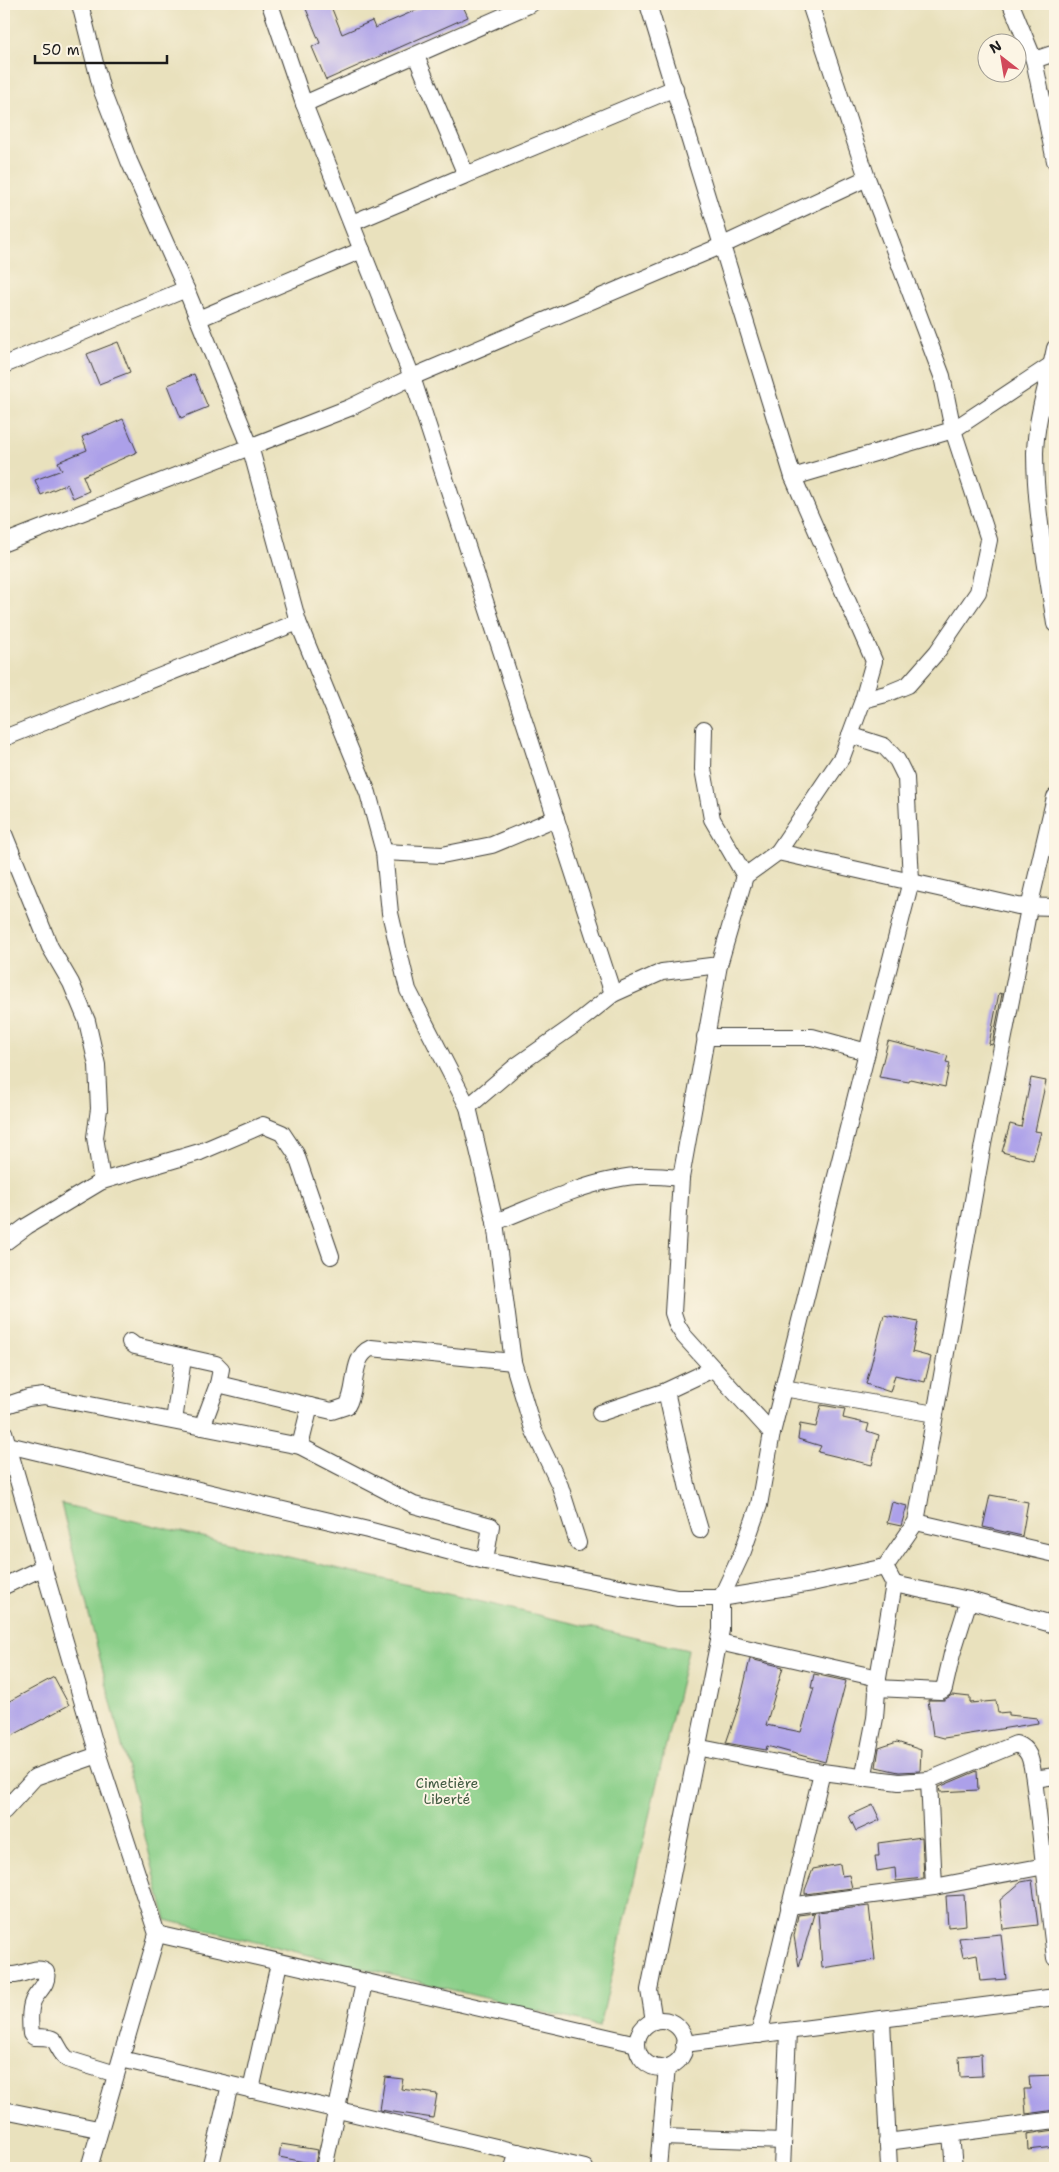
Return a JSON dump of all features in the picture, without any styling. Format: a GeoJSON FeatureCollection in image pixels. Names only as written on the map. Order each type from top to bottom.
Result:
{"type":"FeatureCollection","features":[{"type":"Feature","properties":{"kind":"street"},"geometry":{"type":"LineString","coordinates":[[80,4],[102,91],[129,161],[186,289],[250,446],[298,622],[368,793],[384,852],[390,913],[408,990],[468,1107],[495,1222],[513,1362],[533,1430],[560,1486],[578,1543]]}},
{"type":"Feature","properties":{"kind":"street"},"geometry":{"type":"LineString","coordinates":[[270,4],[304,104],[412,377],[613,994]]}},
{"type":"Feature","properties":{"kind":"street"},"geometry":{"type":"LineString","coordinates":[[304,104],[530,4]]}},
{"type":"Feature","properties":{"kind":"street"},"geometry":{"type":"LineString","coordinates":[[648,4],[793,477],[874,661],[863,700],[842,757],[778,852],[745,876],[719,965],[681,1178],[672,1313],[684,1336],[772,1433]]}},
{"type":"Feature","properties":{"kind":"street"},"geometry":{"type":"LineString","coordinates":[[810,4],[867,178],[942,376],[953,430],[989,540],[978,592],[937,652],[908,685],[886,694],[863,700]]}},
{"type":"Feature","properties":{"kind":"street"},"geometry":{"type":"LineString","coordinates":[[1011,4],[1034,60],[1055,161]]}},
{"type":"Feature","properties":{"kind":"street"},"geometry":{"type":"LineString","coordinates":[[1034,60],[1055,53]]}},
{"type":"Feature","properties":{"kind":"street"},"geometry":{"type":"LineString","coordinates":[[416,56],[466,175]]}},
{"type":"Feature","properties":{"kind":"street"},"geometry":{"type":"LineString","coordinates":[[352,223],[675,88]]}},
{"type":"Feature","properties":{"kind":"street"},"geometry":{"type":"LineString","coordinates":[[4,542],[349,408],[412,377],[721,246],[867,178]]}},
{"type":"Feature","properties":{"kind":"street"},"geometry":{"type":"LineString","coordinates":[[198,320],[362,250]]}},
{"type":"Feature","properties":{"kind":"street"},"geometry":{"type":"LineString","coordinates":[[4,365],[186,289]]}},
{"type":"Feature","properties":{"kind":"street"},"geometry":{"type":"LineString","coordinates":[[793,477],[953,430],[1054,355]]}},
{"type":"Feature","properties":{"kind":"street"},"geometry":{"type":"LineString","coordinates":[[1054,355],[1039,413],[1035,453],[1043,541],[1055,624]]}},
{"type":"Feature","properties":{"kind":"street"},"geometry":{"type":"LineString","coordinates":[[4,738],[298,622]]}},
{"type":"Feature","properties":{"kind":"street"},"geometry":{"type":"LineString","coordinates":[[704,729],[703,769],[712,819],[745,876]]}},
{"type":"Feature","properties":{"kind":"street"},"geometry":{"type":"LineString","coordinates":[[654,2021],[649,1990],[696,1747],[719,1642],[721,1598],[743,1551],[759,1505],[772,1433],[911,881],[906,778],[897,760],[884,746],[850,736]]}},
{"type":"Feature","properties":{"kind":"street"},"geometry":{"type":"LineString","coordinates":[[6,1438],[485,1561],[677,1598],[721,1598],[812,1583],[884,1567],[916,1522],[977,1173],[1029,908],[1055,797]]}},
{"type":"Feature","properties":{"kind":"street"},"geometry":{"type":"LineString","coordinates":[[384,852],[442,855],[492,845],[556,818]]}},
{"type":"Feature","properties":{"kind":"street"},"geometry":{"type":"LineString","coordinates":[[4,834],[50,947],[71,983],[87,1021],[97,1065],[99,1110],[95,1137],[102,1181]]}},
{"type":"Feature","properties":{"kind":"street"},"geometry":{"type":"LineString","coordinates":[[778,852],[1029,908],[1055,907]]}},
{"type":"Feature","properties":{"kind":"street"},"geometry":{"type":"LineString","coordinates":[[468,1107],[516,1066],[573,1026],[613,994],[662,972],[719,965]]}},
{"type":"Feature","properties":{"kind":"street"},"geometry":{"type":"LineString","coordinates":[[705,1036],[812,1037],[867,1052]]}},
{"type":"Feature","properties":{"kind":"street"},"geometry":{"type":"LineString","coordinates":[[4,1243],[27,1226],[102,1181],[200,1152],[263,1125],[282,1133],[296,1154],[331,1256]]}},
{"type":"Feature","properties":{"kind":"street"},"geometry":{"type":"LineString","coordinates":[[495,1222],[584,1187],[616,1179],[645,1176],[681,1178]]}},
{"type":"Feature","properties":{"kind":"street"},"geometry":{"type":"LineString","coordinates":[[130,1342],[135,1346],[219,1366],[222,1370],[202,1426]]}},
{"type":"Feature","properties":{"kind":"street"},"geometry":{"type":"LineString","coordinates":[[218,1384],[332,1411],[347,1406],[352,1399],[359,1358],[363,1351],[372,1348],[513,1362]]}},
{"type":"Feature","properties":{"kind":"street"},"geometry":{"type":"LineString","coordinates":[[174,1421],[183,1358]]}},
{"type":"Feature","properties":{"kind":"street"},"geometry":{"type":"LineString","coordinates":[[600,1413],[666,1391],[713,1369]]}},
{"type":"Feature","properties":{"kind":"street"},"geometry":{"type":"LineString","coordinates":[[783,1388],[935,1414]]}},
{"type":"Feature","properties":{"kind":"street"},"geometry":{"type":"LineString","coordinates":[[666,1391],[688,1489],[700,1530]]}},
{"type":"Feature","properties":{"kind":"street"},"geometry":{"type":"LineString","coordinates":[[4,1406],[28,1398],[44,1396],[300,1446],[414,1505],[491,1526],[485,1561]]}},
{"type":"Feature","properties":{"kind":"street"},"geometry":{"type":"LineString","coordinates":[[300,1446],[310,1406]]}},
{"type":"Feature","properties":{"kind":"street"},"geometry":{"type":"LineString","coordinates":[[6,1438],[98,1755],[157,1934],[98,2130],[89,2168]]}},
{"type":"Feature","properties":{"kind":"street"},"geometry":{"type":"LineString","coordinates":[[916,1522],[1055,1554]]}},
{"type":"Feature","properties":{"kind":"street"},"geometry":{"type":"LineString","coordinates":[[4,1586],[44,1566]]}},
{"type":"Feature","properties":{"kind":"street"},"geometry":{"type":"LineString","coordinates":[[862,1779],[874,1718],[877,1683],[894,1584],[884,1567]]}},
{"type":"Feature","properties":{"kind":"street"},"geometry":{"type":"LineString","coordinates":[[894,1584],[968,1600],[1055,1625]]}},
{"type":"Feature","properties":{"kind":"street"},"geometry":{"type":"LineString","coordinates":[[719,1642],[877,1683],[940,1691],[944,1689],[968,1600]]}},
{"type":"Feature","properties":{"kind":"street"},"geometry":{"type":"LineString","coordinates":[[696,1747],[862,1779],[899,1782],[929,1780],[1016,1744],[1025,1747],[1030,1755],[1034,1779],[1055,1958]]}},
{"type":"Feature","properties":{"kind":"street"},"geometry":{"type":"LineString","coordinates":[[4,1811],[35,1777],[98,1755]]}},
{"type":"Feature","properties":{"kind":"street"},"geometry":{"type":"LineString","coordinates":[[759,2035],[822,1772]]}},
{"type":"Feature","properties":{"kind":"street"},"geometry":{"type":"LineString","coordinates":[[1034,1779],[1055,1776]]}},
{"type":"Feature","properties":{"kind":"street"},"geometry":{"type":"LineString","coordinates":[[929,1780],[934,1887]]}},
{"type":"Feature","properties":{"kind":"street"},"geometry":{"type":"LineString","coordinates":[[789,1906],[934,1887],[1045,1866]]}},
{"type":"Feature","properties":{"kind":"street"},"geometry":{"type":"LineString","coordinates":[[157,1934],[364,1983],[637,2044]]}},
{"type":"Feature","properties":{"kind":"street"},"geometry":{"type":"LineString","coordinates":[[251,2090],[280,1963]]}},
{"type":"Feature","properties":{"kind":"street"},"geometry":{"type":"LineString","coordinates":[[4,1973],[15,1976],[38,1969],[46,1972],[47,1978],[44,1985],[31,2006],[30,2034],[34,2037],[50,2037],[55,2039],[67,2059],[230,2085],[585,2168]]}},
{"type":"Feature","properties":{"kind":"street"},"geometry":{"type":"LineString","coordinates":[[324,2168],[364,1983]]}},
{"type":"Feature","properties":{"kind":"street"},"geometry":{"type":"LineString","coordinates":[[684,2044],[1055,1997]]}},
{"type":"Feature","properties":{"kind":"street"},"geometry":{"type":"LineString","coordinates":[[882,2020],[889,2168]]}},
{"type":"Feature","properties":{"kind":"street"},"geometry":{"type":"LineString","coordinates":[[654,2021],[667,2021],[678,2027],[684,2044],[681,2056],[666,2067],[654,2067],[643,2061],[637,2044],[644,2027],[654,2021]]}},
{"type":"Feature","properties":{"kind":"street"},"geometry":{"type":"LineString","coordinates":[[782,2168],[788,2032]]}},
{"type":"Feature","properties":{"kind":"street"},"geometry":{"type":"LineString","coordinates":[[658,2168],[662,2137],[666,2067]]}},
{"type":"Feature","properties":{"kind":"street"},"geometry":{"type":"LineString","coordinates":[[210,2168],[230,2085]]}},
{"type":"Feature","properties":{"kind":"street"},"geometry":{"type":"LineString","coordinates":[[4,2110],[98,2130]]}},
{"type":"Feature","properties":{"kind":"street"},"geometry":{"type":"LineString","coordinates":[[887,2142],[1055,2120]]}},
{"type":"Feature","properties":{"kind":"street"},"geometry":{"type":"LineString","coordinates":[[951,2135],[954,2168]]}},
{"type":"Feature","properties":{"kind":"street"},"geometry":{"type":"LineString","coordinates":[[662,2137],[783,2141]]}},
{"type":"Feature","properties":{"kind":"street"},"geometry":{"type":"LineString","coordinates":[[513,2168],[518,2152]]}},
{"type":"Feature","properties":{"kind":"green space","name":"Cimetière Liberté"},"geometry":{"type":"Polygon","coordinates":[[[61,1504],[688,1650],[600,2026],[166,1920],[61,1504]]]}},
{"type":"Feature","properties":{"kind":"building"},"geometry":{"type":"Polygon","coordinates":[[[304,4],[330,4],[342,34],[372,21],[375,28],[430,4],[462,4],[468,17],[326,80],[312,47],[320,43],[304,4]]]}},
{"type":"Feature","properties":{"kind":"building"},"geometry":{"type":"Polygon","coordinates":[[[118,342],[130,372],[99,384],[87,354],[118,342]]]}},
{"type":"Feature","properties":{"kind":"building"},"geometry":{"type":"Polygon","coordinates":[[[194,374],[208,407],[181,418],[168,385],[194,374]]]}},
{"type":"Feature","properties":{"kind":"building"},"geometry":{"type":"Polygon","coordinates":[[[123,419],[137,452],[83,476],[89,491],[73,498],[67,484],[41,495],[35,480],[62,470],[58,462],[87,450],[82,437],[123,419]]]}},
{"type":"Feature","properties":{"kind":"building"},"geometry":{"type":"Polygon","coordinates":[[[999,993],[1002,994],[992,1045],[989,1044],[999,993]]]}},
{"type":"Feature","properties":{"kind":"building"},"geometry":{"type":"Polygon","coordinates":[[[888,1041],[948,1056],[946,1062],[950,1063],[945,1087],[910,1079],[909,1082],[879,1077],[888,1041]]]}},
{"type":"Feature","properties":{"kind":"building"},"geometry":{"type":"Polygon","coordinates":[[[1031,1078],[1046,1081],[1035,1131],[1041,1132],[1033,1160],[1002,1152],[1010,1124],[1021,1127],[1031,1078]]]}},
{"type":"Feature","properties":{"kind":"building"},"geometry":{"type":"Polygon","coordinates":[[[884,1315],[918,1322],[912,1352],[931,1357],[925,1382],[895,1375],[890,1392],[866,1384],[884,1315]]]}},
{"type":"Feature","properties":{"kind":"building"},"geometry":{"type":"Polygon","coordinates":[[[821,1405],[845,1409],[843,1418],[869,1424],[867,1431],[879,1435],[872,1465],[818,1452],[821,1446],[798,1439],[800,1424],[816,1427],[821,1405]]]}},
{"type":"Feature","properties":{"kind":"building"},"geometry":{"type":"Polygon","coordinates":[[[990,1495],[1028,1502],[1022,1536],[983,1527],[990,1495]]]}},
{"type":"Feature","properties":{"kind":"building"},"geometry":{"type":"Polygon","coordinates":[[[892,1502],[907,1506],[901,1526],[887,1523],[892,1502]]]}},
{"type":"Feature","properties":{"kind":"building"},"geometry":{"type":"Polygon","coordinates":[[[750,1659],[783,1667],[766,1725],[801,1732],[814,1688],[811,1688],[814,1674],[846,1681],[825,1762],[767,1746],[766,1750],[726,1743],[739,1705],[750,1659]]]}},
{"type":"Feature","properties":{"kind":"building"},"geometry":{"type":"Polygon","coordinates":[[[54,1677],[69,1705],[4,1740],[4,1704],[54,1677]]]}},
{"type":"Feature","properties":{"kind":"building"},"geometry":{"type":"Polygon","coordinates":[[[952,1695],[970,1697],[970,1703],[996,1701],[998,1713],[1009,1712],[1009,1715],[1037,1718],[1038,1723],[944,1738],[933,1735],[928,1700],[944,1700],[952,1695]]]}},
{"type":"Feature","properties":{"kind":"building"},"geometry":{"type":"Polygon","coordinates":[[[897,1742],[921,1750],[920,1771],[899,1772],[876,1767],[879,1748],[897,1742]]]}},
{"type":"Feature","properties":{"kind":"building"},"geometry":{"type":"Polygon","coordinates":[[[977,1771],[978,1790],[940,1792],[939,1787],[977,1771]]]}},
{"type":"Feature","properties":{"kind":"building"},"geometry":{"type":"Polygon","coordinates":[[[873,1805],[880,1820],[856,1831],[849,1816],[873,1805]]]}},
{"type":"Feature","properties":{"kind":"building"},"geometry":{"type":"Polygon","coordinates":[[[922,1837],[924,1878],[896,1881],[895,1868],[877,1871],[875,1856],[879,1856],[878,1843],[922,1837]]]}},
{"type":"Feature","properties":{"kind":"building"},"geometry":{"type":"Polygon","coordinates":[[[840,1864],[842,1876],[849,1875],[852,1888],[805,1894],[813,1869],[840,1864]]]}},
{"type":"Feature","properties":{"kind":"building"},"geometry":{"type":"Polygon","coordinates":[[[1032,1880],[1038,1925],[1003,1929],[1000,1900],[1021,1882],[1032,1880]]]}},
{"type":"Feature","properties":{"kind":"building"},"geometry":{"type":"Polygon","coordinates":[[[964,1895],[966,1925],[948,1927],[946,1896],[964,1895]]]}},
{"type":"Feature","properties":{"kind":"building"},"geometry":{"type":"Polygon","coordinates":[[[869,1906],[875,1960],[822,1968],[818,1912],[869,1906]]]}},
{"type":"Feature","properties":{"kind":"building"},"geometry":{"type":"Polygon","coordinates":[[[815,1913],[799,1967],[794,1936],[798,1915],[815,1913]]]}},
{"type":"Feature","properties":{"kind":"building"},"geometry":{"type":"Polygon","coordinates":[[[1001,1934],[1006,1979],[980,1981],[977,1954],[963,1957],[959,1938],[1001,1934]]]}},
{"type":"Feature","properties":{"kind":"building"},"geometry":{"type":"Polygon","coordinates":[[[981,2054],[982,2076],[960,2077],[959,2056],[981,2054]]]}},
{"type":"Feature","properties":{"kind":"building"},"geometry":{"type":"Polygon","coordinates":[[[1055,2075],[1055,2110],[1026,2114],[1024,2089],[1030,2089],[1029,2076],[1055,2075]]]}},
{"type":"Feature","properties":{"kind":"building"},"geometry":{"type":"Polygon","coordinates":[[[385,2077],[403,2079],[401,2089],[437,2094],[433,2118],[380,2110],[385,2077]]]}},
{"type":"Feature","properties":{"kind":"building"},"geometry":{"type":"Polygon","coordinates":[[[1055,2130],[1055,2147],[1028,2150],[1027,2134],[1055,2130]]]}},
{"type":"Feature","properties":{"kind":"building"},"geometry":{"type":"Polygon","coordinates":[[[281,2144],[318,2150],[315,2164],[279,2157],[281,2144]]]}}]}
